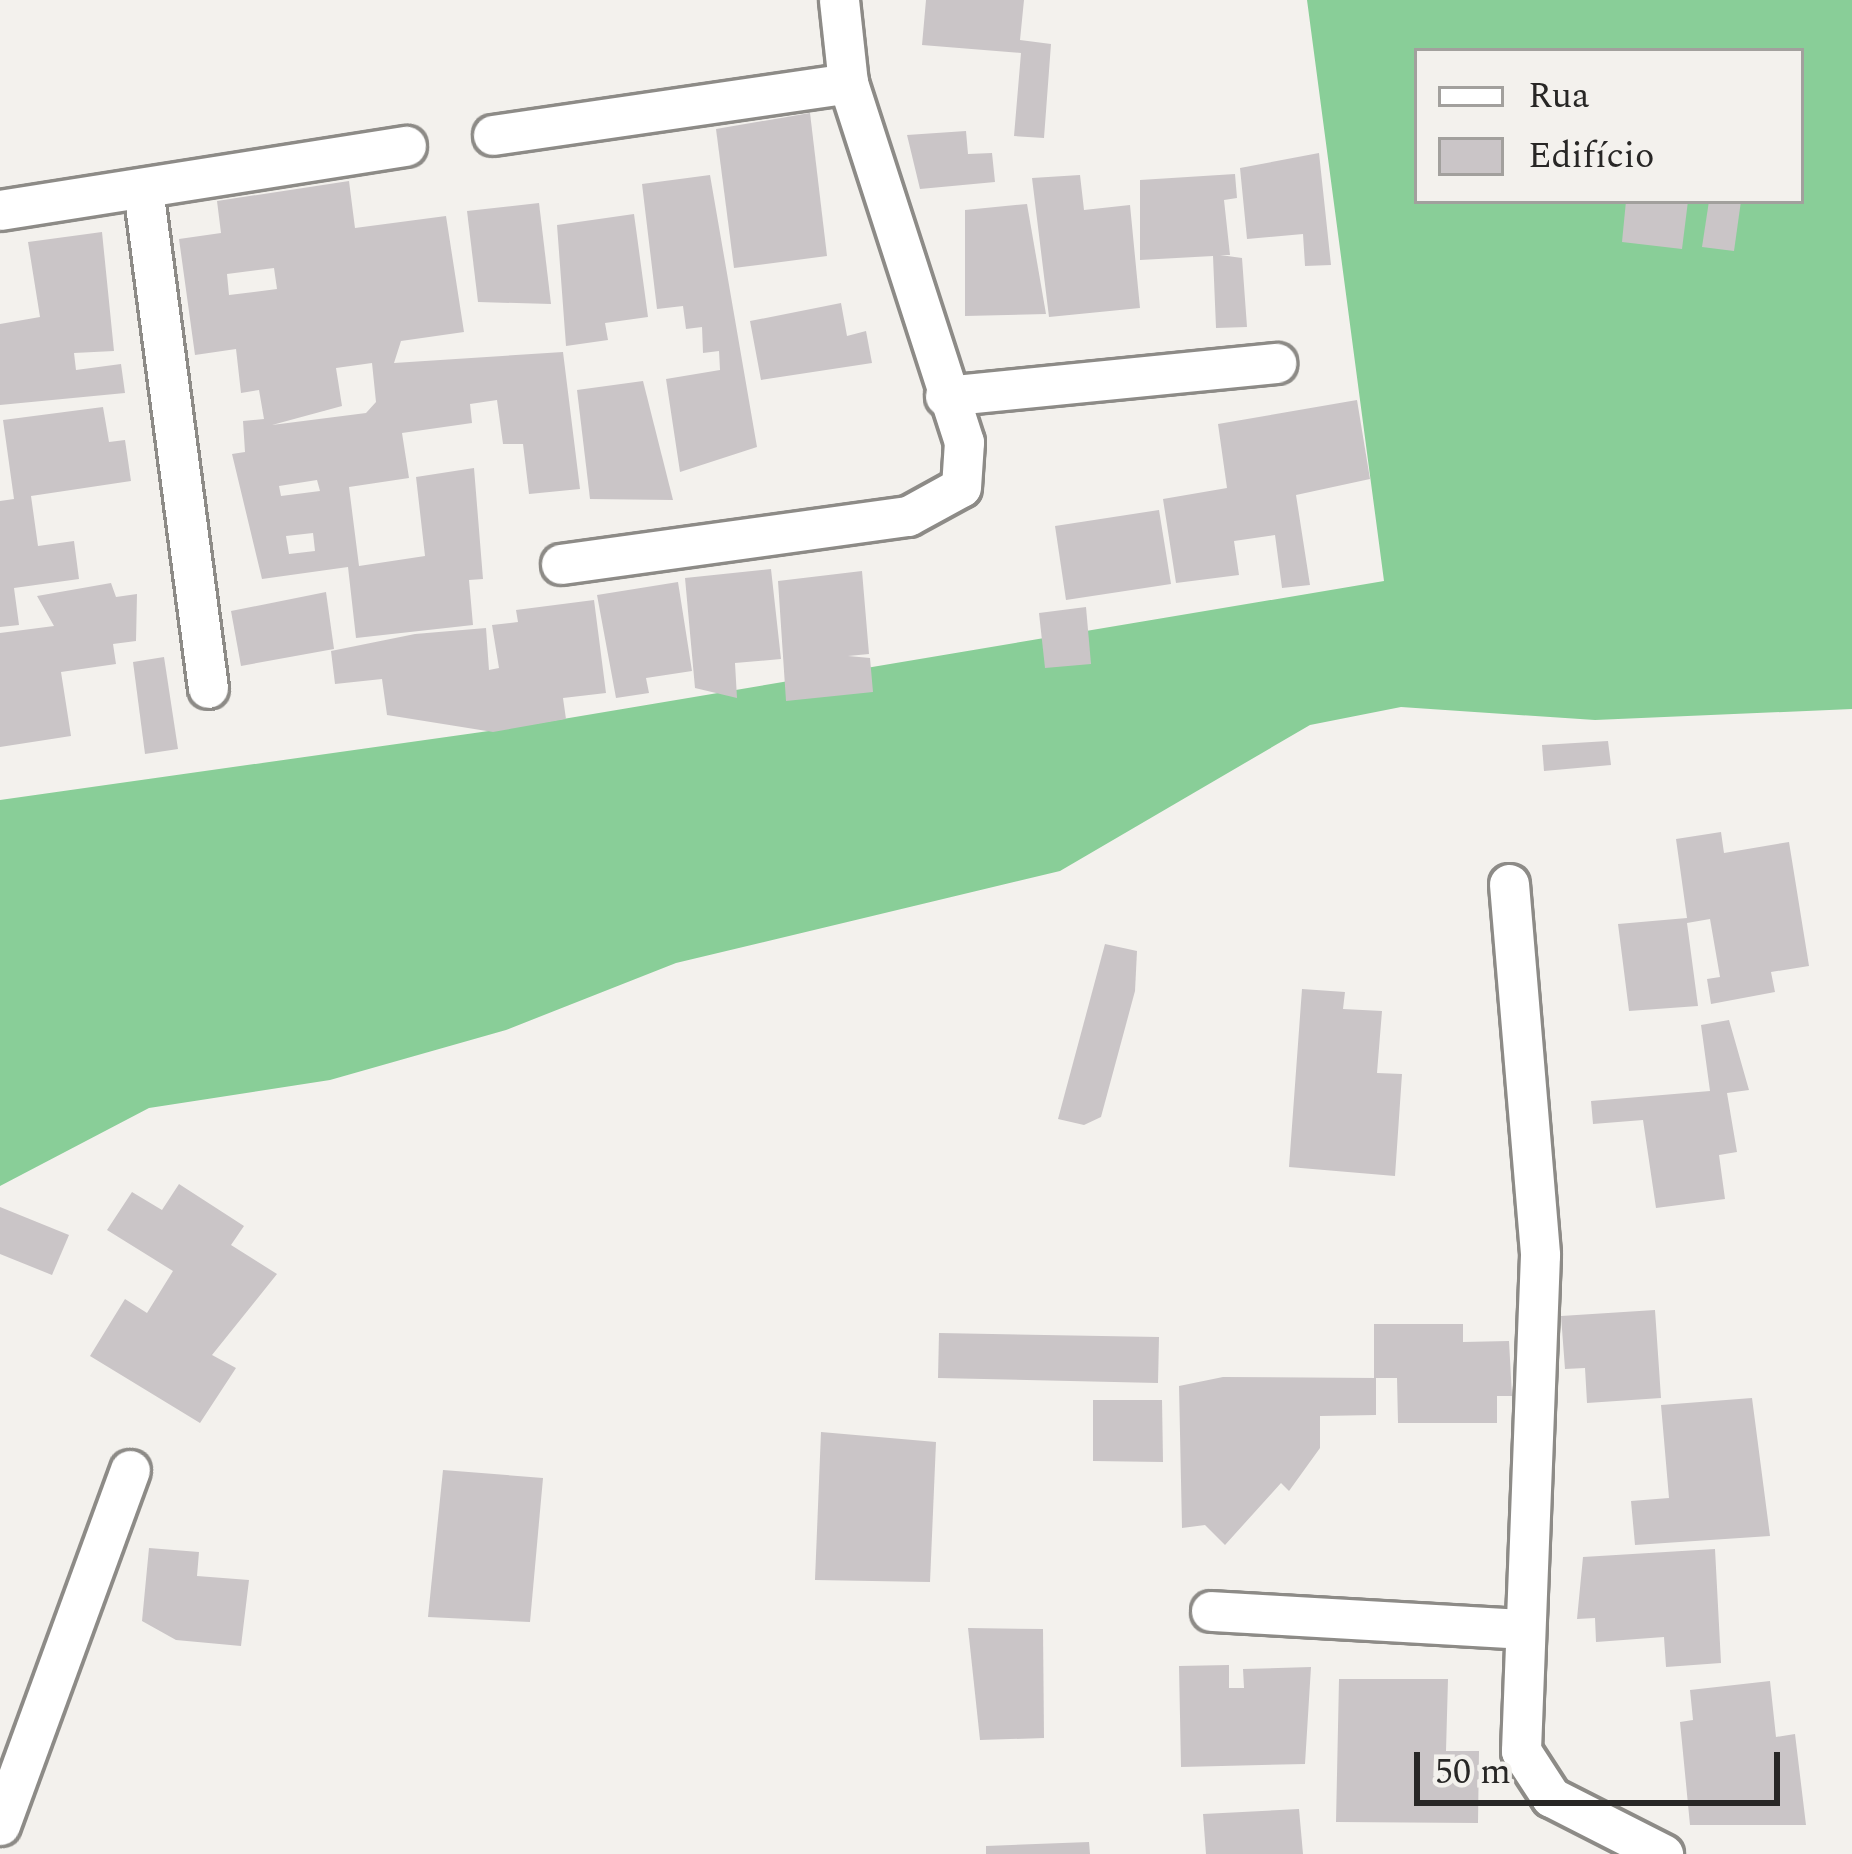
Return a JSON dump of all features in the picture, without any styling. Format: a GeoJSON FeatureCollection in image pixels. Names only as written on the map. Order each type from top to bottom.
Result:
{"type":"FeatureCollection","features":[{"type":"Feature","properties":{"kind":"street"},"geometry":{"type":"LineString","coordinates":[[561,564],[944,504],[968,469],[848,83],[839,0]]}},
{"type":"Feature","properties":{"kind":"street"},"geometry":{"type":"LineString","coordinates":[[493,135],[848,83]]}},
{"type":"Feature","properties":{"kind":"street"},"geometry":{"type":"LineString","coordinates":[[0,211],[406,146]]}},
{"type":"Feature","properties":{"kind":"street"},"geometry":{"type":"LineString","coordinates":[[143,189],[208,688]]}},
{"type":"Feature","properties":{"kind":"street"},"geometry":{"type":"LineString","coordinates":[[945,396],[1276,363]]}},
{"type":"Feature","properties":{"kind":"street"},"geometry":{"type":"LineString","coordinates":[[1509,884],[1540,1255],[1523,1629],[1528,1776],[1663,1854]]}},
{"type":"Feature","properties":{"kind":"street"},"geometry":{"type":"LineString","coordinates":[[0,1825],[130,1470]]}},
{"type":"Feature","properties":{"kind":"street"},"geometry":{"type":"LineString","coordinates":[[1211,1611],[1523,1629]]}},
{"type":"Feature","properties":{"kind":"green space"},"geometry":{"type":"Polygon","coordinates":[[[1307,0],[1852,0],[1852,709],[1595,720],[1401,707],[1310,725],[1060,871],[676,963],[506,1030],[330,1080],[149,1108],[0,1186],[0,800],[503,729],[1384,581],[1307,0]]]}},
{"type":"Feature","properties":{"kind":"building"},"geometry":{"type":"Polygon","coordinates":[[[926,0],[1024,0],[1020,40],[1051,44],[1044,138],[1014,136],[1021,53],[922,45],[926,0]]]}},
{"type":"Feature","properties":{"kind":"building"},"geometry":{"type":"Polygon","coordinates":[[[810,113],[827,256],[734,268],[716,129],[810,113]]]}},
{"type":"Feature","properties":{"kind":"building"},"geometry":{"type":"Polygon","coordinates":[[[966,131],[968,154],[992,153],[995,182],[920,189],[907,135],[966,131]]]}},
{"type":"Feature","properties":{"kind":"building"},"geometry":{"type":"Polygon","coordinates":[[[1319,153],[1331,265],[1305,266],[1303,234],[1247,239],[1240,168],[1319,153]]]}},
{"type":"Feature","properties":{"kind":"building"},"geometry":{"type":"Polygon","coordinates":[[[1235,174],[1237,198],[1224,200],[1230,255],[1220,255],[1242,258],[1247,327],[1216,328],[1213,256],[1140,260],[1140,180],[1235,174]]]}},
{"type":"Feature","properties":{"kind":"building"},"geometry":{"type":"Polygon","coordinates":[[[710,175],[757,447],[680,472],[666,379],[720,370],[719,351],[703,353],[702,327],[686,329],[683,306],[657,309],[642,184],[710,175]]]}},
{"type":"Feature","properties":{"kind":"building"},"geometry":{"type":"Polygon","coordinates":[[[1080,175],[1084,210],[1130,205],[1140,308],[1049,317],[1032,178],[1080,175]]]}},
{"type":"Feature","properties":{"kind":"building"},"geometry":{"type":"Polygon","coordinates":[[[349,181],[355,228],[446,216],[464,332],[401,341],[394,363],[563,352],[580,489],[529,494],[523,444],[503,444],[497,400],[470,404],[472,423],[402,433],[409,478],[349,487],[359,566],[425,556],[416,477],[474,468],[483,579],[469,580],[473,625],[356,638],[348,567],[262,579],[232,454],[245,452],[243,421],[264,419],[259,390],[241,393],[236,349],[195,355],[179,239],[221,233],[217,201],[349,181]],[[274,268],[227,274],[229,295],[277,289],[274,268]],[[372,363],[336,368],[342,406],[272,425],[366,413],[376,402],[372,363]],[[317,480],[279,486],[281,496],[320,491],[317,480]],[[313,533],[286,536],[289,554],[315,551],[313,533]]]}},
{"type":"Feature","properties":{"kind":"building"},"geometry":{"type":"Polygon","coordinates":[[[539,203],[551,304],[478,302],[467,211],[539,203]]]}},
{"type":"Feature","properties":{"kind":"building"},"geometry":{"type":"Polygon","coordinates":[[[1027,204],[1046,314],[965,316],[965,210],[1027,204]]]}},
{"type":"Feature","properties":{"kind":"building"},"geometry":{"type":"Polygon","coordinates":[[[1626,204],[1688,204],[1682,249],[1622,242],[1626,204]]]}},
{"type":"Feature","properties":{"kind":"building"},"geometry":{"type":"Polygon","coordinates":[[[1709,204],[1741,204],[1734,251],[1702,247],[1709,204]]]}},
{"type":"Feature","properties":{"kind":"building"},"geometry":{"type":"Polygon","coordinates":[[[634,214],[648,317],[605,323],[608,340],[566,346],[557,225],[634,214]]]}},
{"type":"Feature","properties":{"kind":"building"},"geometry":{"type":"Polygon","coordinates":[[[102,232],[114,351],[74,353],[76,370],[121,364],[125,393],[0,405],[0,324],[40,317],[28,242],[102,232]]]}},
{"type":"Feature","properties":{"kind":"building"},"geometry":{"type":"Polygon","coordinates":[[[841,303],[847,336],[866,331],[872,363],[761,380],[750,321],[841,303]]]}},
{"type":"Feature","properties":{"kind":"building"},"geometry":{"type":"Polygon","coordinates":[[[643,381],[673,500],[590,499],[577,390],[643,381]]]}},
{"type":"Feature","properties":{"kind":"building"},"geometry":{"type":"Polygon","coordinates":[[[1357,400],[1370,479],[1296,495],[1310,585],[1282,588],[1275,535],[1234,541],[1239,575],[1176,583],[1163,499],[1227,488],[1218,424],[1357,400]]]}},
{"type":"Feature","properties":{"kind":"building"},"geometry":{"type":"Polygon","coordinates":[[[103,407],[109,442],[125,440],[131,481],[31,496],[38,546],[74,541],[79,579],[14,588],[19,625],[0,627],[0,501],[14,499],[3,420],[103,407]]]}},
{"type":"Feature","properties":{"kind":"building"},"geometry":{"type":"Polygon","coordinates":[[[1159,510],[1171,584],[1066,600],[1055,526],[1159,510]]]}},
{"type":"Feature","properties":{"kind":"building"},"geometry":{"type":"Polygon","coordinates":[[[771,569],[781,659],[735,663],[737,698],[695,688],[685,578],[771,569]]]}},
{"type":"Feature","properties":{"kind":"building"},"geometry":{"type":"Polygon","coordinates":[[[862,571],[869,654],[848,656],[870,658],[873,692],[786,701],[778,581],[862,571]]]}},
{"type":"Feature","properties":{"kind":"building"},"geometry":{"type":"Polygon","coordinates":[[[678,582],[692,671],[646,678],[649,693],[616,698],[597,595],[678,582]]]}},
{"type":"Feature","properties":{"kind":"building"},"geometry":{"type":"Polygon","coordinates":[[[111,583],[116,597],[137,594],[136,641],[113,644],[116,664],[61,672],[71,736],[0,747],[0,633],[54,626],[37,596],[111,583]]]}},
{"type":"Feature","properties":{"kind":"building"},"geometry":{"type":"Polygon","coordinates":[[[326,592],[334,649],[241,666],[231,611],[326,592]]]}},
{"type":"Feature","properties":{"kind":"building"},"geometry":{"type":"Polygon","coordinates":[[[594,600],[606,693],[563,698],[566,719],[493,732],[387,715],[382,679],[335,684],[331,651],[415,634],[486,628],[489,670],[499,668],[492,625],[518,622],[516,610],[594,600]]]}},
{"type":"Feature","properties":{"kind":"building"},"geometry":{"type":"Polygon","coordinates":[[[1086,607],[1091,664],[1045,668],[1039,613],[1086,607]]]}},
{"type":"Feature","properties":{"kind":"building"},"geometry":{"type":"Polygon","coordinates":[[[164,657],[178,749],[145,754],[133,662],[164,657]]]}},
{"type":"Feature","properties":{"kind":"building"},"geometry":{"type":"Polygon","coordinates":[[[1608,741],[1611,765],[1544,771],[1542,745],[1608,741]]]}},
{"type":"Feature","properties":{"kind":"building"},"geometry":{"type":"Polygon","coordinates":[[[1721,832],[1724,853],[1789,842],[1809,966],[1771,972],[1775,992],[1711,1004],[1707,979],[1720,977],[1710,919],[1687,923],[1698,1006],[1629,1011],[1618,924],[1687,918],[1676,839],[1721,832]]]}},
{"type":"Feature","properties":{"kind":"building"},"geometry":{"type":"Polygon","coordinates":[[[1105,944],[1137,951],[1135,991],[1101,1117],[1084,1125],[1058,1119],[1105,944]]]}},
{"type":"Feature","properties":{"kind":"building"},"geometry":{"type":"Polygon","coordinates":[[[1302,989],[1345,992],[1343,1009],[1382,1011],[1377,1073],[1402,1074],[1395,1176],[1289,1167],[1302,989]]]}},
{"type":"Feature","properties":{"kind":"building"},"geometry":{"type":"Polygon","coordinates":[[[1729,1020],[1749,1090],[1727,1093],[1737,1152],[1719,1155],[1725,1199],[1656,1208],[1643,1120],[1593,1124],[1591,1101],[1710,1091],[1701,1025],[1729,1020]]]}},
{"type":"Feature","properties":{"kind":"building"},"geometry":{"type":"Polygon","coordinates":[[[179,1184],[244,1226],[231,1245],[277,1274],[212,1355],[236,1368],[200,1423],[90,1356],[125,1299],[147,1313],[173,1271],[107,1230],[132,1192],[162,1210],[179,1184]]]}},
{"type":"Feature","properties":{"kind":"building"},"geometry":{"type":"Polygon","coordinates":[[[0,1207],[69,1235],[52,1275],[0,1254],[0,1207]]]}},
{"type":"Feature","properties":{"kind":"building"},"geometry":{"type":"Polygon","coordinates":[[[1655,1310],[1661,1398],[1587,1403],[1585,1368],[1565,1369],[1561,1316],[1655,1310]]]}},
{"type":"Feature","properties":{"kind":"building"},"geometry":{"type":"Polygon","coordinates":[[[1374,1324],[1463,1324],[1463,1342],[1509,1341],[1512,1396],[1497,1396],[1497,1423],[1398,1423],[1397,1378],[1374,1378],[1374,1324]]]}},
{"type":"Feature","properties":{"kind":"building"},"geometry":{"type":"Polygon","coordinates":[[[939,1333],[1159,1337],[1158,1383],[938,1378],[939,1333]]]}},
{"type":"Feature","properties":{"kind":"building"},"geometry":{"type":"Polygon","coordinates":[[[1223,1377],[1376,1378],[1376,1415],[1320,1416],[1320,1448],[1289,1491],[1281,1483],[1225,1545],[1205,1525],[1182,1528],[1179,1386],[1223,1377]]]}},
{"type":"Feature","properties":{"kind":"building"},"geometry":{"type":"Polygon","coordinates":[[[1752,1398],[1770,1536],[1635,1545],[1631,1501],[1669,1498],[1661,1405],[1752,1398]]]}},
{"type":"Feature","properties":{"kind":"building"},"geometry":{"type":"Polygon","coordinates":[[[1093,1400],[1162,1400],[1163,1462],[1093,1461],[1093,1400]]]}},
{"type":"Feature","properties":{"kind":"building"},"geometry":{"type":"Polygon","coordinates":[[[821,1432],[936,1442],[930,1582],[815,1580],[821,1432]]]}},
{"type":"Feature","properties":{"kind":"building"},"geometry":{"type":"Polygon","coordinates":[[[443,1470],[543,1478],[530,1622],[428,1617],[443,1470]]]}},
{"type":"Feature","properties":{"kind":"building"},"geometry":{"type":"Polygon","coordinates":[[[149,1548],[199,1552],[197,1576],[249,1580],[241,1646],[176,1640],[142,1621],[149,1548]]]}},
{"type":"Feature","properties":{"kind":"building"},"geometry":{"type":"Polygon","coordinates":[[[1715,1549],[1721,1663],[1666,1667],[1664,1637],[1596,1642],[1595,1618],[1577,1619],[1583,1557],[1715,1549]]]}},
{"type":"Feature","properties":{"kind":"building"},"geometry":{"type":"Polygon","coordinates":[[[968,1628],[1043,1629],[1044,1738],[980,1740],[968,1628]]]}},
{"type":"Feature","properties":{"kind":"building"},"geometry":{"type":"Polygon","coordinates":[[[1229,1665],[1229,1688],[1244,1688],[1243,1669],[1311,1667],[1305,1764],[1181,1767],[1179,1666],[1229,1665]]]}},
{"type":"Feature","properties":{"kind":"building"},"geometry":{"type":"Polygon","coordinates":[[[1339,1679],[1448,1679],[1446,1751],[1479,1751],[1478,1823],[1336,1822],[1339,1679]]]}},
{"type":"Feature","properties":{"kind":"building"},"geometry":{"type":"Polygon","coordinates":[[[1770,1681],[1776,1737],[1795,1734],[1806,1825],[1690,1825],[1680,1722],[1693,1720],[1690,1690],[1770,1681]]]}},
{"type":"Feature","properties":{"kind":"building"},"geometry":{"type":"Polygon","coordinates":[[[1299,1809],[1303,1854],[1206,1854],[1203,1814],[1299,1809]]]}},
{"type":"Feature","properties":{"kind":"building"},"geometry":{"type":"Polygon","coordinates":[[[1089,1842],[1090,1854],[986,1854],[986,1846],[1089,1842]]]}}]}
